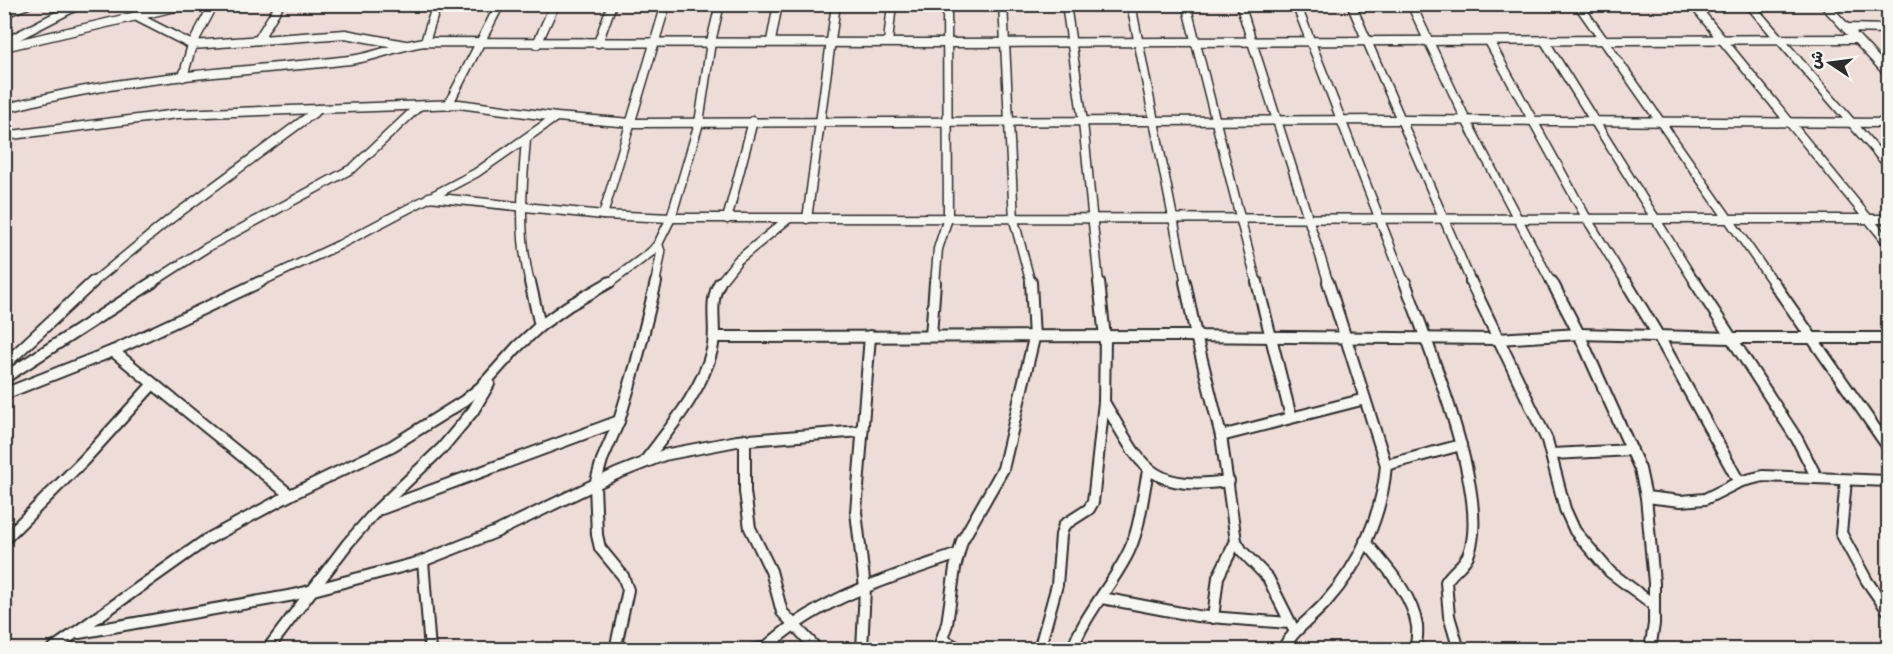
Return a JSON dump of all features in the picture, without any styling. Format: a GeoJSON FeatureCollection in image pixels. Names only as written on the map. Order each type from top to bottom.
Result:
{"type":"FeatureCollection","features":[{"type":"Feature","properties":{"kind":"street"},"geometry":{"type":"LineString","coordinates":[[4,13],[28,4]]}},
{"type":"Feature","properties":{"kind":"street"},"geometry":{"type":"LineString","coordinates":[[4,43],[80,4]]}},
{"type":"Feature","properties":{"kind":"street"},"geometry":{"type":"LineString","coordinates":[[4,47],[188,4]]}},
{"type":"Feature","properties":{"kind":"street"},"geometry":{"type":"LineString","coordinates":[[183,77],[192,45],[214,4]]}},
{"type":"Feature","properties":{"kind":"street"},"geometry":{"type":"LineString","coordinates":[[258,40],[280,4]]}},
{"type":"Feature","properties":{"kind":"street"},"geometry":{"type":"LineString","coordinates":[[426,42],[437,4]]}},
{"type":"Feature","properties":{"kind":"street"},"geometry":{"type":"LineString","coordinates":[[448,105],[500,4]]}},
{"type":"Feature","properties":{"kind":"street"},"geometry":{"type":"LineString","coordinates":[[537,44],[555,4]]}},
{"type":"Feature","properties":{"kind":"street"},"geometry":{"type":"LineString","coordinates":[[598,43],[612,4]]}},
{"type":"Feature","properties":{"kind":"street"},"geometry":{"type":"LineString","coordinates":[[603,215],[666,4]]}},
{"type":"Feature","properties":{"kind":"street"},"geometry":{"type":"LineString","coordinates":[[51,650],[206,540],[290,495],[402,440],[464,401],[498,369],[517,346],[540,326],[642,260],[658,244],[671,218],[699,123],[711,42],[720,4]]}},
{"type":"Feature","properties":{"kind":"street"},"geometry":{"type":"LineString","coordinates":[[771,41],[778,4]]}},
{"type":"Feature","properties":{"kind":"street"},"geometry":{"type":"LineString","coordinates":[[807,219],[836,4]]}},
{"type":"Feature","properties":{"kind":"street"},"geometry":{"type":"LineString","coordinates":[[888,42],[892,4]]}},
{"type":"Feature","properties":{"kind":"street"},"geometry":{"type":"LineString","coordinates":[[931,336],[939,249],[948,219],[947,4]]}},
{"type":"Feature","properties":{"kind":"street"},"geometry":{"type":"LineString","coordinates":[[962,650],[940,645],[958,554],[969,527],[997,484],[1003,469],[1034,338],[1031,276],[1014,220],[1004,4]]}},
{"type":"Feature","properties":{"kind":"street"},"geometry":{"type":"LineString","coordinates":[[1039,650],[1058,585],[1061,535],[1064,525],[1089,509],[1093,502],[1104,402],[1105,338],[1083,122],[1066,4]]}},
{"type":"Feature","properties":{"kind":"street"},"geometry":{"type":"LineString","coordinates":[[1131,4],[1196,336],[1221,436],[1236,541],[1242,551],[1268,578],[1277,592],[1292,627]]}},
{"type":"Feature","properties":{"kind":"street"},"geometry":{"type":"LineString","coordinates":[[1186,4],[1291,417]]}},
{"type":"Feature","properties":{"kind":"street"},"geometry":{"type":"LineString","coordinates":[[1239,4],[1386,465],[1380,507],[1365,541],[1326,603],[1292,627],[1282,650]]}},
{"type":"Feature","properties":{"kind":"street"},"geometry":{"type":"LineString","coordinates":[[1296,4],[1382,219],[1461,445],[1470,487],[1473,522],[1470,552],[1446,582],[1449,616],[1459,650]]}},
{"type":"Feature","properties":{"kind":"street"},"geometry":{"type":"LineString","coordinates":[[1351,4],[1443,219],[1553,454],[1561,498],[1574,529],[1607,570],[1625,587],[1654,604]]}},
{"type":"Feature","properties":{"kind":"street"},"geometry":{"type":"LineString","coordinates":[[1411,4],[1466,120],[1579,334],[1640,469],[1646,497],[1654,583],[1654,624],[1650,650]]}},
{"type":"Feature","properties":{"kind":"street"},"geometry":{"type":"LineString","coordinates":[[1578,4],[1888,447]]}},
{"type":"Feature","properties":{"kind":"street"},"geometry":{"type":"LineString","coordinates":[[1693,4],[1888,243]]}},
{"type":"Feature","properties":{"kind":"street"},"geometry":{"type":"LineString","coordinates":[[1749,4],[1888,165]]}},
{"type":"Feature","properties":{"kind":"street"},"geometry":{"type":"LineString","coordinates":[[1824,4],[1888,73]]}},
{"type":"Feature","properties":{"kind":"street"},"geometry":{"type":"LineString","coordinates":[[135,16],[192,45],[345,34],[366,36],[405,45]]}},
{"type":"Feature","properties":{"kind":"street"},"geometry":{"type":"LineString","coordinates":[[1846,28],[1888,29]]}},
{"type":"Feature","properties":{"kind":"street"},"geometry":{"type":"LineString","coordinates":[[4,110],[79,90],[120,82],[355,60],[405,45],[426,42],[537,44],[771,41],[946,43],[1856,39]]}},
{"type":"Feature","properties":{"kind":"street"},"geometry":{"type":"LineString","coordinates":[[1489,40],[1587,219],[1658,335],[1739,482]]}},
{"type":"Feature","properties":{"kind":"street"},"geometry":{"type":"LineString","coordinates":[[1544,40],[1596,121],[1654,219],[1797,440],[1817,478]]}},
{"type":"Feature","properties":{"kind":"street"},"geometry":{"type":"LineString","coordinates":[[4,136],[177,114],[448,105],[480,106],[556,117],[632,123],[1534,120],[1888,123]]}},
{"type":"Feature","properties":{"kind":"street"},"geometry":{"type":"LineString","coordinates":[[4,378],[206,248],[330,183],[360,161],[418,107]]}},
{"type":"Feature","properties":{"kind":"street"},"geometry":{"type":"LineString","coordinates":[[4,365],[80,292],[129,251],[235,171],[297,128],[319,109]]}},
{"type":"Feature","properties":{"kind":"street"},"geometry":{"type":"LineString","coordinates":[[4,394],[113,351],[339,244],[476,173],[556,117]]}},
{"type":"Feature","properties":{"kind":"street"},"geometry":{"type":"LineString","coordinates":[[727,219],[753,122]]}},
{"type":"Feature","properties":{"kind":"street"},"geometry":{"type":"LineString","coordinates":[[526,139],[520,206],[523,255],[540,326]]}},
{"type":"Feature","properties":{"kind":"street"},"geometry":{"type":"LineString","coordinates":[[429,197],[603,215],[727,219],[1888,219]]}},
{"type":"Feature","properties":{"kind":"street"},"geometry":{"type":"LineString","coordinates":[[644,463],[677,420],[705,369],[716,337],[711,301],[716,288],[736,264],[788,219]]}},
{"type":"Feature","properties":{"kind":"street"},"geometry":{"type":"LineString","coordinates":[[615,650],[628,590],[622,576],[600,548],[597,535],[595,484],[602,460],[619,421],[636,364],[659,269],[661,253],[658,244]]}},
{"type":"Feature","properties":{"kind":"street"},"geometry":{"type":"LineString","coordinates":[[716,337],[1105,338],[1196,336],[1498,339],[1579,334],[1731,338],[1888,338]]}},
{"type":"Feature","properties":{"kind":"street"},"geometry":{"type":"LineString","coordinates":[[862,650],[865,588],[856,512],[870,336]]}},
{"type":"Feature","properties":{"kind":"street"},"geometry":{"type":"LineString","coordinates":[[113,351],[290,495]]}},
{"type":"Feature","properties":{"kind":"street"},"geometry":{"type":"LineString","coordinates":[[267,650],[348,543],[376,511],[443,447],[473,411],[498,369]]}},
{"type":"Feature","properties":{"kind":"street"},"geometry":{"type":"LineString","coordinates":[[4,540],[84,460],[153,384]]}},
{"type":"Feature","properties":{"kind":"street"},"geometry":{"type":"LineString","coordinates":[[1221,436],[1365,399]]}},
{"type":"Feature","properties":{"kind":"street"},"geometry":{"type":"LineString","coordinates":[[1104,402],[1138,459],[1148,471],[1166,480],[1198,486],[1229,480]]}},
{"type":"Feature","properties":{"kind":"street"},"geometry":{"type":"LineString","coordinates":[[376,511],[619,421]]}},
{"type":"Feature","properties":{"kind":"street"},"geometry":{"type":"LineString","coordinates":[[76,633],[311,591],[423,561],[644,463],[704,446],[745,439],[861,431]]}},
{"type":"Feature","properties":{"kind":"street"},"geometry":{"type":"LineString","coordinates":[[745,439],[745,492],[750,528],[771,571],[782,612],[818,650]]}},
{"type":"Feature","properties":{"kind":"street"},"geometry":{"type":"LineString","coordinates":[[1386,465],[1461,445]]}},
{"type":"Feature","properties":{"kind":"street"},"geometry":{"type":"LineString","coordinates":[[1553,454],[1632,450]]}},
{"type":"Feature","properties":{"kind":"street"},"geometry":{"type":"LineString","coordinates":[[1072,650],[1078,633],[1102,598],[1132,545],[1148,471]]}},
{"type":"Feature","properties":{"kind":"street"},"geometry":{"type":"LineString","coordinates":[[1646,497],[1681,501],[1705,499],[1739,482],[1763,476],[1888,481]]}},
{"type":"Feature","properties":{"kind":"street"},"geometry":{"type":"LineString","coordinates":[[1846,480],[1841,533],[1867,581],[1888,611]]}},
{"type":"Feature","properties":{"kind":"street"},"geometry":{"type":"LineString","coordinates":[[1213,618],[1215,582],[1220,567],[1236,541]]}},
{"type":"Feature","properties":{"kind":"street"},"geometry":{"type":"LineString","coordinates":[[1365,541],[1404,593],[1414,612],[1417,626],[1416,650]]}},
{"type":"Feature","properties":{"kind":"street"},"geometry":{"type":"LineString","coordinates":[[751,650],[763,649],[792,624],[819,607],[958,554]]}},
{"type":"Feature","properties":{"kind":"street"},"geometry":{"type":"LineString","coordinates":[[423,561],[430,650]]}},
{"type":"Feature","properties":{"kind":"street"},"geometry":{"type":"LineString","coordinates":[[1102,598],[1213,618],[1292,627]]}}]}
